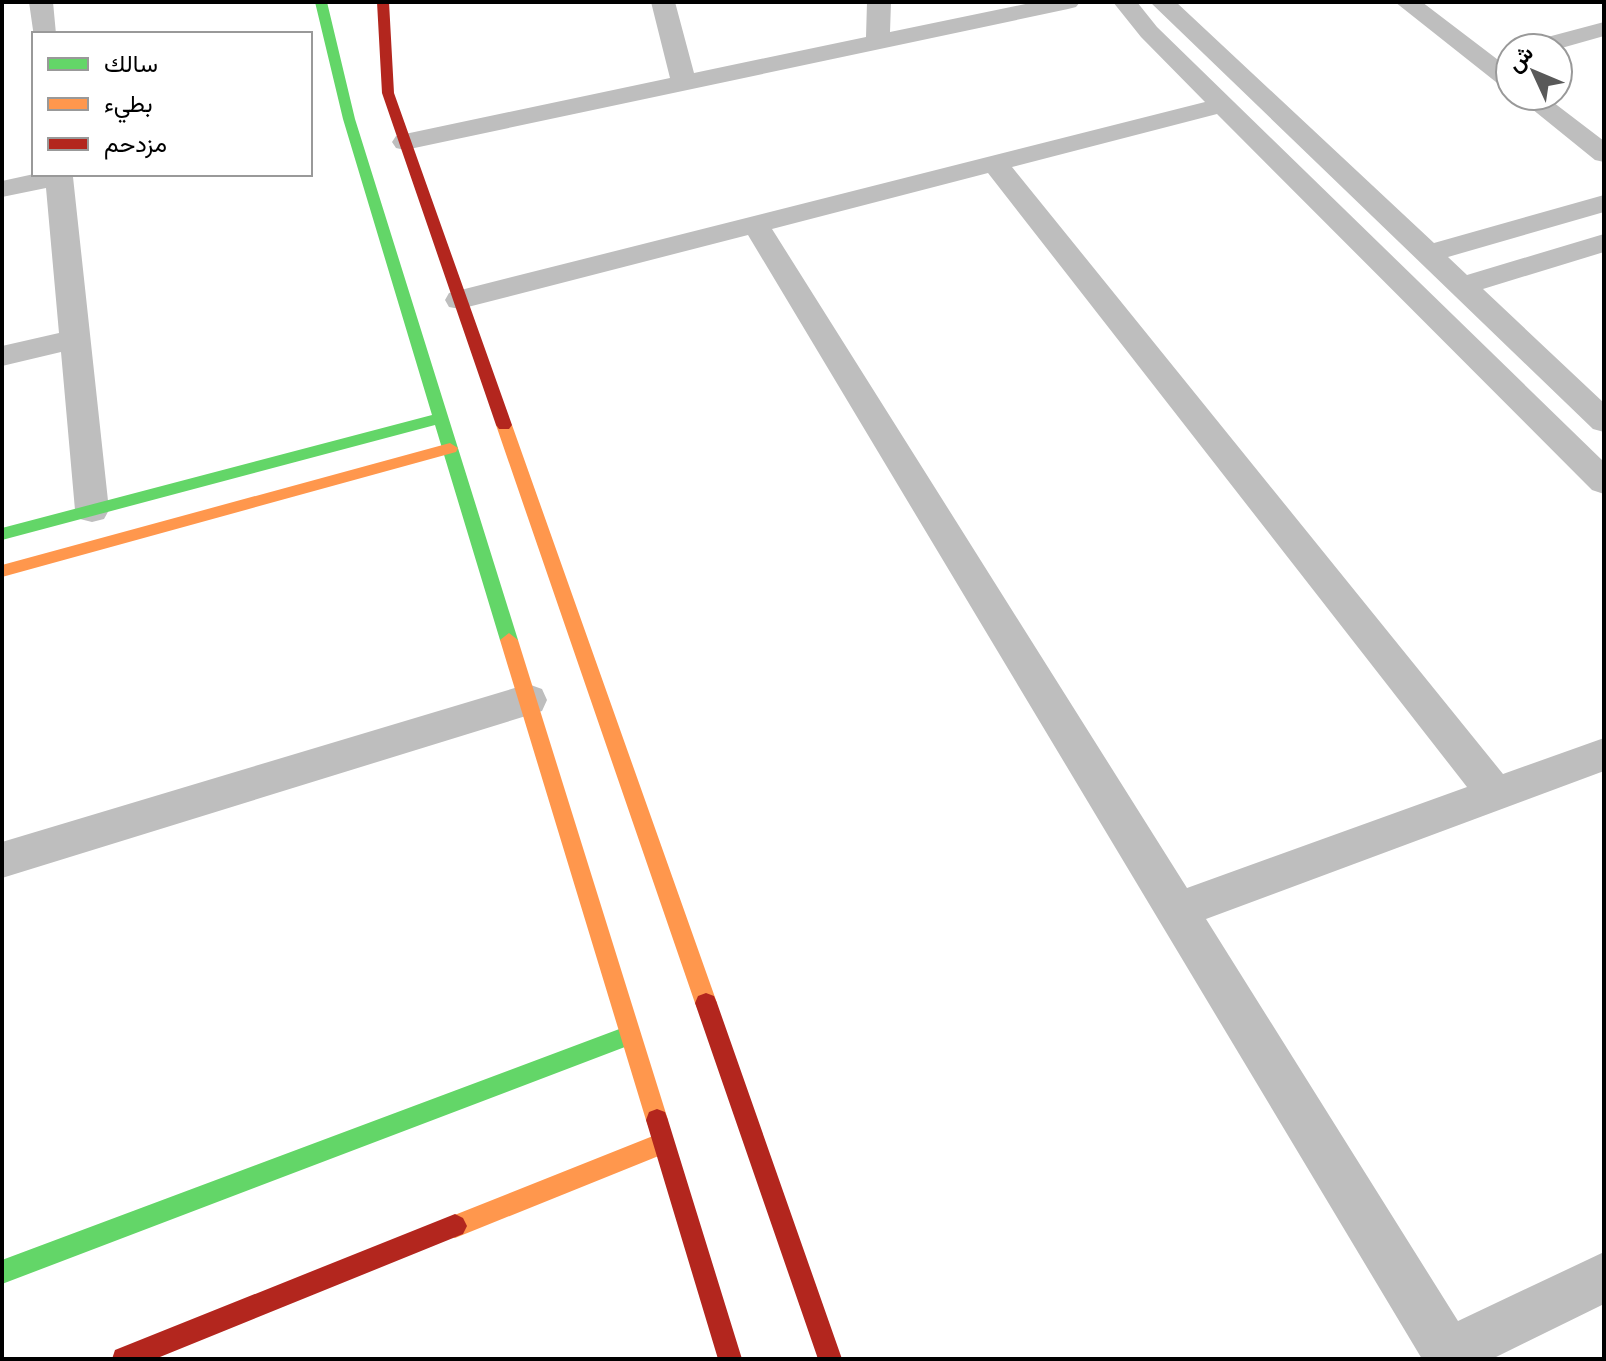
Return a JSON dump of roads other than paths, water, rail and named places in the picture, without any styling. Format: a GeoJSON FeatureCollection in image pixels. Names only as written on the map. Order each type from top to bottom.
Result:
{"type":"FeatureCollection","features":[{"type":"Feature","properties":{"kind":"street"},"geometry":{"type":"LineString","coordinates":[[41,2],[44,32]]}},
{"type":"Feature","properties":{"kind":"street"},"geometry":{"type":"LineString","coordinates":[[321,2],[349,119],[730,1359]]}},
{"type":"Feature","properties":{"kind":"street"},"geometry":{"type":"LineString","coordinates":[[383,2],[388,93],[830,1359]]}},
{"type":"Feature","properties":{"kind":"street"},"geometry":{"type":"LineString","coordinates":[[663,2],[684,83]]}},
{"type":"Feature","properties":{"kind":"street"},"geometry":{"type":"LineString","coordinates":[[878,42],[879,2]]}},
{"type":"Feature","properties":{"kind":"street"},"geometry":{"type":"LineString","coordinates":[[405,142],[1068,2]]}},
{"type":"Feature","properties":{"kind":"street"},"geometry":{"type":"LineString","coordinates":[[1125,2],[1149,32],[1604,482]]}},
{"type":"Feature","properties":{"kind":"street"},"geometry":{"type":"LineString","coordinates":[[1162,2],[1604,421]]}},
{"type":"Feature","properties":{"kind":"street"},"geometry":{"type":"LineString","coordinates":[[1407,2],[1494,68]]}},
{"type":"Feature","properties":{"kind":"street"},"geometry":{"type":"LineString","coordinates":[[1574,37],[1604,29]]}},
{"type":"Feature","properties":{"kind":"street"},"geometry":{"type":"LineString","coordinates":[[1485,61],[1494,58]]}},
{"type":"Feature","properties":{"kind":"street"},"geometry":{"type":"LineString","coordinates":[[460,300],[1223,105]]}},
{"type":"Feature","properties":{"kind":"street"},"geometry":{"type":"LineString","coordinates":[[1550,112],[1604,154]]}},
{"type":"Feature","properties":{"kind":"street"},"geometry":{"type":"LineString","coordinates":[[995,164],[1495,793]]}},
{"type":"Feature","properties":{"kind":"street"},"geometry":{"type":"LineString","coordinates":[[2,189],[54,176]]}},
{"type":"Feature","properties":{"kind":"street"},"geometry":{"type":"LineString","coordinates":[[58,176],[92,510]]}},
{"type":"Feature","properties":{"kind":"street"},"geometry":{"type":"LineString","coordinates":[[1428,254],[1604,203]]}},
{"type":"Feature","properties":{"kind":"street"},"geometry":{"type":"LineString","coordinates":[[756,225],[1450,1356],[1604,1277]]}},
{"type":"Feature","properties":{"kind":"street"},"geometry":{"type":"LineString","coordinates":[[1461,286],[1604,243]]}},
{"type":"Feature","properties":{"kind":"street"},"geometry":{"type":"LineString","coordinates":[[2,356],[75,339]]}},
{"type":"Feature","properties":{"kind":"street"},"geometry":{"type":"LineString","coordinates":[[2,534],[441,418]]}},
{"type":"Feature","properties":{"kind":"street"},"geometry":{"type":"LineString","coordinates":[[2,571],[450,448]]}},
{"type":"Feature","properties":{"kind":"street"},"geometry":{"type":"LineString","coordinates":[[2,860],[528,700]]}},
{"type":"Feature","properties":{"kind":"street"},"geometry":{"type":"LineString","coordinates":[[1177,911],[1604,754]]}},
{"type":"Feature","properties":{"kind":"street"},"geometry":{"type":"LineString","coordinates":[[2,1272],[630,1035]]}},
{"type":"Feature","properties":{"kind":"street"},"geometry":{"type":"LineString","coordinates":[[124,1359],[663,1143]]}}]}
